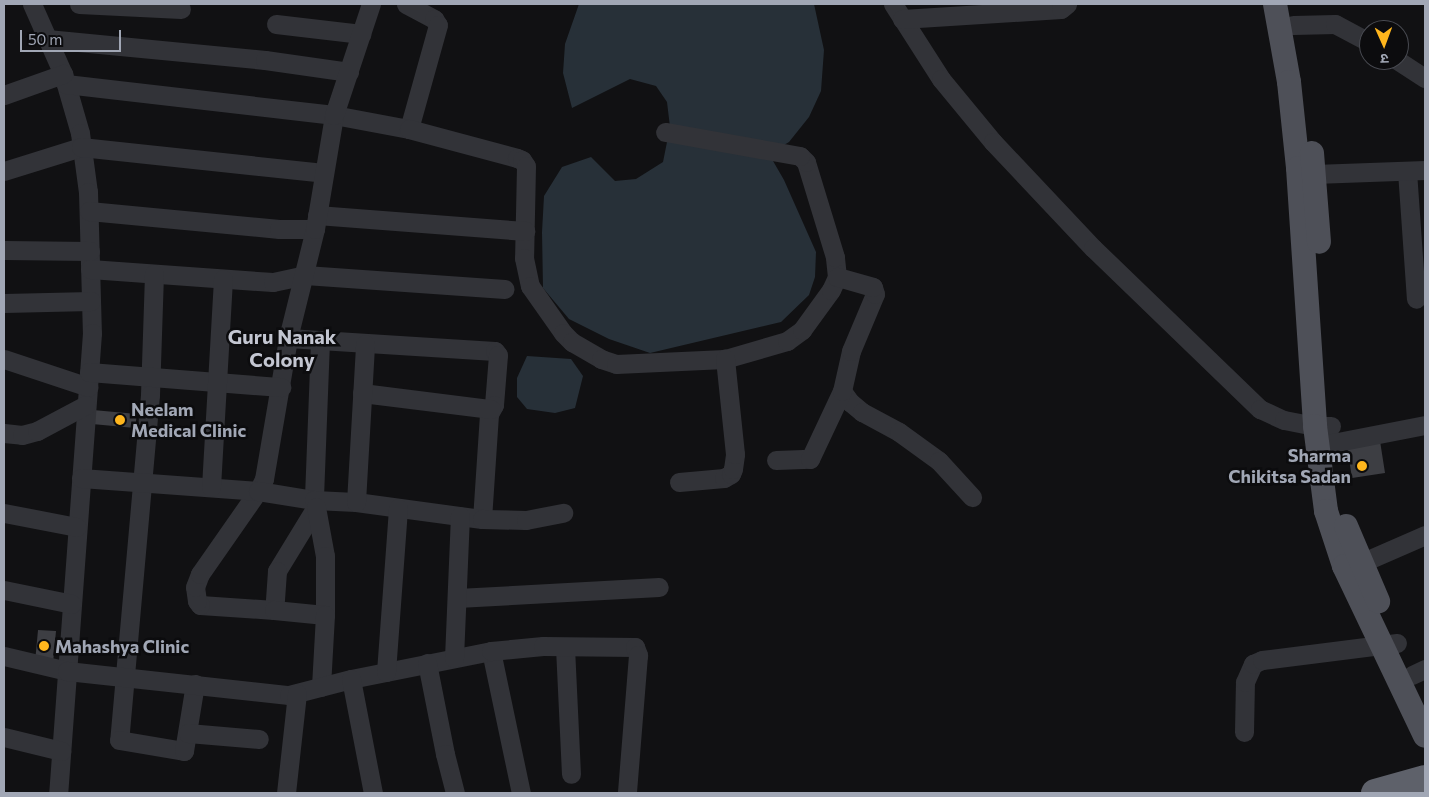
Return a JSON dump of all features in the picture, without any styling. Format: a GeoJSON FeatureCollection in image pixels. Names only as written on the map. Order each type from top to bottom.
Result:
{"type":"FeatureCollection","features":[{"type":"Feature","properties":{"kind":"highway"},"geometry":{"type":"LineString","coordinates":[[1375,793],[1425,779]]}},
{"type":"Feature","properties":{"kind":"main road"},"geometry":{"type":"LineString","coordinates":[[1274,4],[1289,82],[1324,435],[1348,531],[1425,736]]}},
{"type":"Feature","properties":{"kind":"main road"},"geometry":{"type":"LineString","coordinates":[[1291,14],[1301,58],[1314,174],[1326,511],[1344,566],[1390,644],[1419,672],[1425,704]]}},
{"type":"Feature","properties":{"kind":"street"},"geometry":{"type":"LineString","coordinates":[[32,4],[64,79],[81,147],[89,211],[91,301],[88,388],[58,793]]}},
{"type":"Feature","properties":{"kind":"street"},"geometry":{"type":"LineString","coordinates":[[80,4],[181,10]]}},
{"type":"Feature","properties":{"kind":"street"},"geometry":{"type":"LineString","coordinates":[[325,615],[200,606],[196,601],[195,587],[200,574],[258,491],[264,479],[288,338],[305,275],[316,222],[334,115],[371,4]]}},
{"type":"Feature","properties":{"kind":"street"},"geometry":{"type":"LineString","coordinates":[[406,4],[434,19],[438,25],[409,129]]}},
{"type":"Feature","properties":{"kind":"street"},"geometry":{"type":"LineString","coordinates":[[897,11],[1061,9],[1067,4]]}},
{"type":"Feature","properties":{"kind":"street"},"geometry":{"type":"LineString","coordinates":[[897,11],[940,79],[993,142],[1093,248],[1260,409],[1324,435],[1425,425]]}},
{"type":"Feature","properties":{"kind":"street"},"geometry":{"type":"LineString","coordinates":[[1291,14],[1331,23],[1359,37]]}},
{"type":"Feature","properties":{"kind":"street"},"geometry":{"type":"LineString","coordinates":[[276,24],[361,34]]}},
{"type":"Feature","properties":{"kind":"street"},"geometry":{"type":"LineString","coordinates":[[47,39],[265,60],[349,72]]}},
{"type":"Feature","properties":{"kind":"street"},"geometry":{"type":"LineString","coordinates":[[1409,68],[1425,78]]}},
{"type":"Feature","properties":{"kind":"street"},"geometry":{"type":"LineString","coordinates":[[4,95],[64,79],[334,115],[409,129],[522,160],[526,166],[524,258],[530,286],[563,333],[572,342],[609,363],[725,359],[787,341],[802,330],[831,290],[837,278],[835,258],[806,162],[803,159],[666,132]]}},
{"type":"Feature","properties":{"kind":"street"},"geometry":{"type":"LineString","coordinates":[[4,171],[81,147],[324,173]]}},
{"type":"Feature","properties":{"kind":"street"},"geometry":{"type":"LineString","coordinates":[[1314,174],[1416,171],[1416,299]]}},
{"type":"Feature","properties":{"kind":"street"},"geometry":{"type":"LineString","coordinates":[[89,211],[279,229],[316,222],[524,231]]}},
{"type":"Feature","properties":{"kind":"street"},"geometry":{"type":"LineString","coordinates":[[4,250],[90,260],[154,274],[273,282],[305,275],[504,289]]}},
{"type":"Feature","properties":{"kind":"street"},"geometry":{"type":"LineString","coordinates":[[154,274],[151,377],[123,677],[120,741],[183,752],[188,733],[195,684]]}},
{"type":"Feature","properties":{"kind":"street"},"geometry":{"type":"LineString","coordinates":[[776,460],[809,460],[842,391],[851,351],[875,290],[873,287],[837,278]]}},
{"type":"Feature","properties":{"kind":"street"},"geometry":{"type":"LineString","coordinates":[[211,487],[223,279]]}},
{"type":"Feature","properties":{"kind":"street"},"geometry":{"type":"LineString","coordinates":[[4,303],[91,301]]}},
{"type":"Feature","properties":{"kind":"street"},"geometry":{"type":"LineString","coordinates":[[288,338],[365,344],[492,349],[498,355],[494,405],[491,409],[482,519]]}},
{"type":"Feature","properties":{"kind":"street"},"geometry":{"type":"LineString","coordinates":[[320,341],[315,504],[325,556],[325,615],[321,687]]}},
{"type":"Feature","properties":{"kind":"street"},"geometry":{"type":"LineString","coordinates":[[356,502],[365,344]]}},
{"type":"Feature","properties":{"kind":"street"},"geometry":{"type":"LineString","coordinates":[[4,359],[88,388],[151,377],[281,387]]}},
{"type":"Feature","properties":{"kind":"street"},"geometry":{"type":"LineString","coordinates":[[678,482],[724,478],[731,474],[734,468],[735,454],[725,359]]}},
{"type":"Feature","properties":{"kind":"street"},"geometry":{"type":"LineString","coordinates":[[4,433],[22,435],[37,431],[88,388]]}},
{"type":"Feature","properties":{"kind":"street"},"geometry":{"type":"LineString","coordinates":[[842,391],[850,402],[862,412],[899,432],[939,461],[972,497]]}},
{"type":"Feature","properties":{"kind":"street"},"geometry":{"type":"LineString","coordinates":[[362,393],[491,409]]}},
{"type":"Feature","properties":{"kind":"street"},"geometry":{"type":"LineString","coordinates":[[81,478],[258,491],[315,504],[356,502],[482,519],[526,520],[563,513]]}},
{"type":"Feature","properties":{"kind":"street"},"geometry":{"type":"LineString","coordinates":[[274,610],[277,571],[315,504]]}},
{"type":"Feature","properties":{"kind":"street"},"geometry":{"type":"LineString","coordinates":[[386,672],[398,508]]}},
{"type":"Feature","properties":{"kind":"street"},"geometry":{"type":"LineString","coordinates":[[4,513],[77,527]]}},
{"type":"Feature","properties":{"kind":"street"},"geometry":{"type":"LineString","coordinates":[[454,658],[460,516]]}},
{"type":"Feature","properties":{"kind":"street"},"geometry":{"type":"LineString","coordinates":[[1361,563],[1425,535]]}},
{"type":"Feature","properties":{"kind":"street"},"geometry":{"type":"LineString","coordinates":[[457,598],[659,587]]}},
{"type":"Feature","properties":{"kind":"street"},"geometry":{"type":"LineString","coordinates":[[4,590],[72,604]]}},
{"type":"Feature","properties":{"kind":"street"},"geometry":{"type":"LineString","coordinates":[[1244,732],[1245,682],[1253,664],[1262,660],[1390,644]]}},
{"type":"Feature","properties":{"kind":"street"},"geometry":{"type":"LineString","coordinates":[[4,656],[67,671],[297,694],[351,679],[491,650],[543,646],[565,648],[629,646],[637,650],[627,793]]}},
{"type":"Feature","properties":{"kind":"street"},"geometry":{"type":"LineString","coordinates":[[565,648],[571,774]]}},
{"type":"Feature","properties":{"kind":"street"},"geometry":{"type":"LineString","coordinates":[[491,650],[521,793]]}},
{"type":"Feature","properties":{"kind":"street"},"geometry":{"type":"LineString","coordinates":[[427,663],[444,754],[455,793]]}},
{"type":"Feature","properties":{"kind":"street"},"geometry":{"type":"LineString","coordinates":[[351,679],[373,793]]}},
{"type":"Feature","properties":{"kind":"street"},"geometry":{"type":"LineString","coordinates":[[286,793],[297,694]]}},
{"type":"Feature","properties":{"kind":"street"},"geometry":{"type":"LineString","coordinates":[[188,733],[259,739]]}},
{"type":"Feature","properties":{"kind":"street"},"geometry":{"type":"LineString","coordinates":[[4,737],[61,751]]}},
{"type":"Feature","properties":{"kind":"shaded area"},"geometry":{"type":"Polygon","coordinates":[[[579,4],[814,4],[824,50],[821,91],[809,117],[789,142],[769,154],[784,180],[816,252],[815,277],[809,295],[781,322],[650,353],[609,339],[569,319],[543,288],[542,232],[544,196],[562,167],[591,157],[615,181],[636,179],[663,162],[670,127],[667,102],[656,86],[630,79],[572,108],[563,73],[565,44],[579,4]]]}},
{"type":"Feature","properties":{"kind":"shaded area"},"geometry":{"type":"Polygon","coordinates":[[[527,356],[571,359],[583,376],[575,408],[555,413],[527,409],[517,397],[517,378],[527,356]]]}},
{"type":"Feature","properties":{"kind":"building"},"geometry":{"type":"Polygon","coordinates":[[[93,410],[137,414],[135,428],[92,424],[93,410]]]}},
{"type":"Feature","properties":{"kind":"building"},"geometry":{"type":"Polygon","coordinates":[[[1380,441],[1385,473],[1352,478],[1347,446],[1380,441]]]}},
{"type":"Feature","properties":{"kind":"building"},"geometry":{"type":"Polygon","coordinates":[[[38,630],[56,631],[53,663],[35,662],[38,630]]]}},
{"type":"Feature","properties":{"kind":"place","name":"Neelam Medical Clinic"},"geometry":{"type":"Point","coordinates":[120,420]}},
{"type":"Feature","properties":{"kind":"place","name":"Sharma Chikitsa Sadan"},"geometry":{"type":"Point","coordinates":[1362,466]}},
{"type":"Feature","properties":{"kind":"place","name":"Mahashya Clinic"},"geometry":{"type":"Point","coordinates":[44,646]}},
{"type":"Feature","properties":{"kind":"district","name":"Guru Nanak Colony"},"geometry":{"type":"Point","coordinates":[282,348]}}]}
